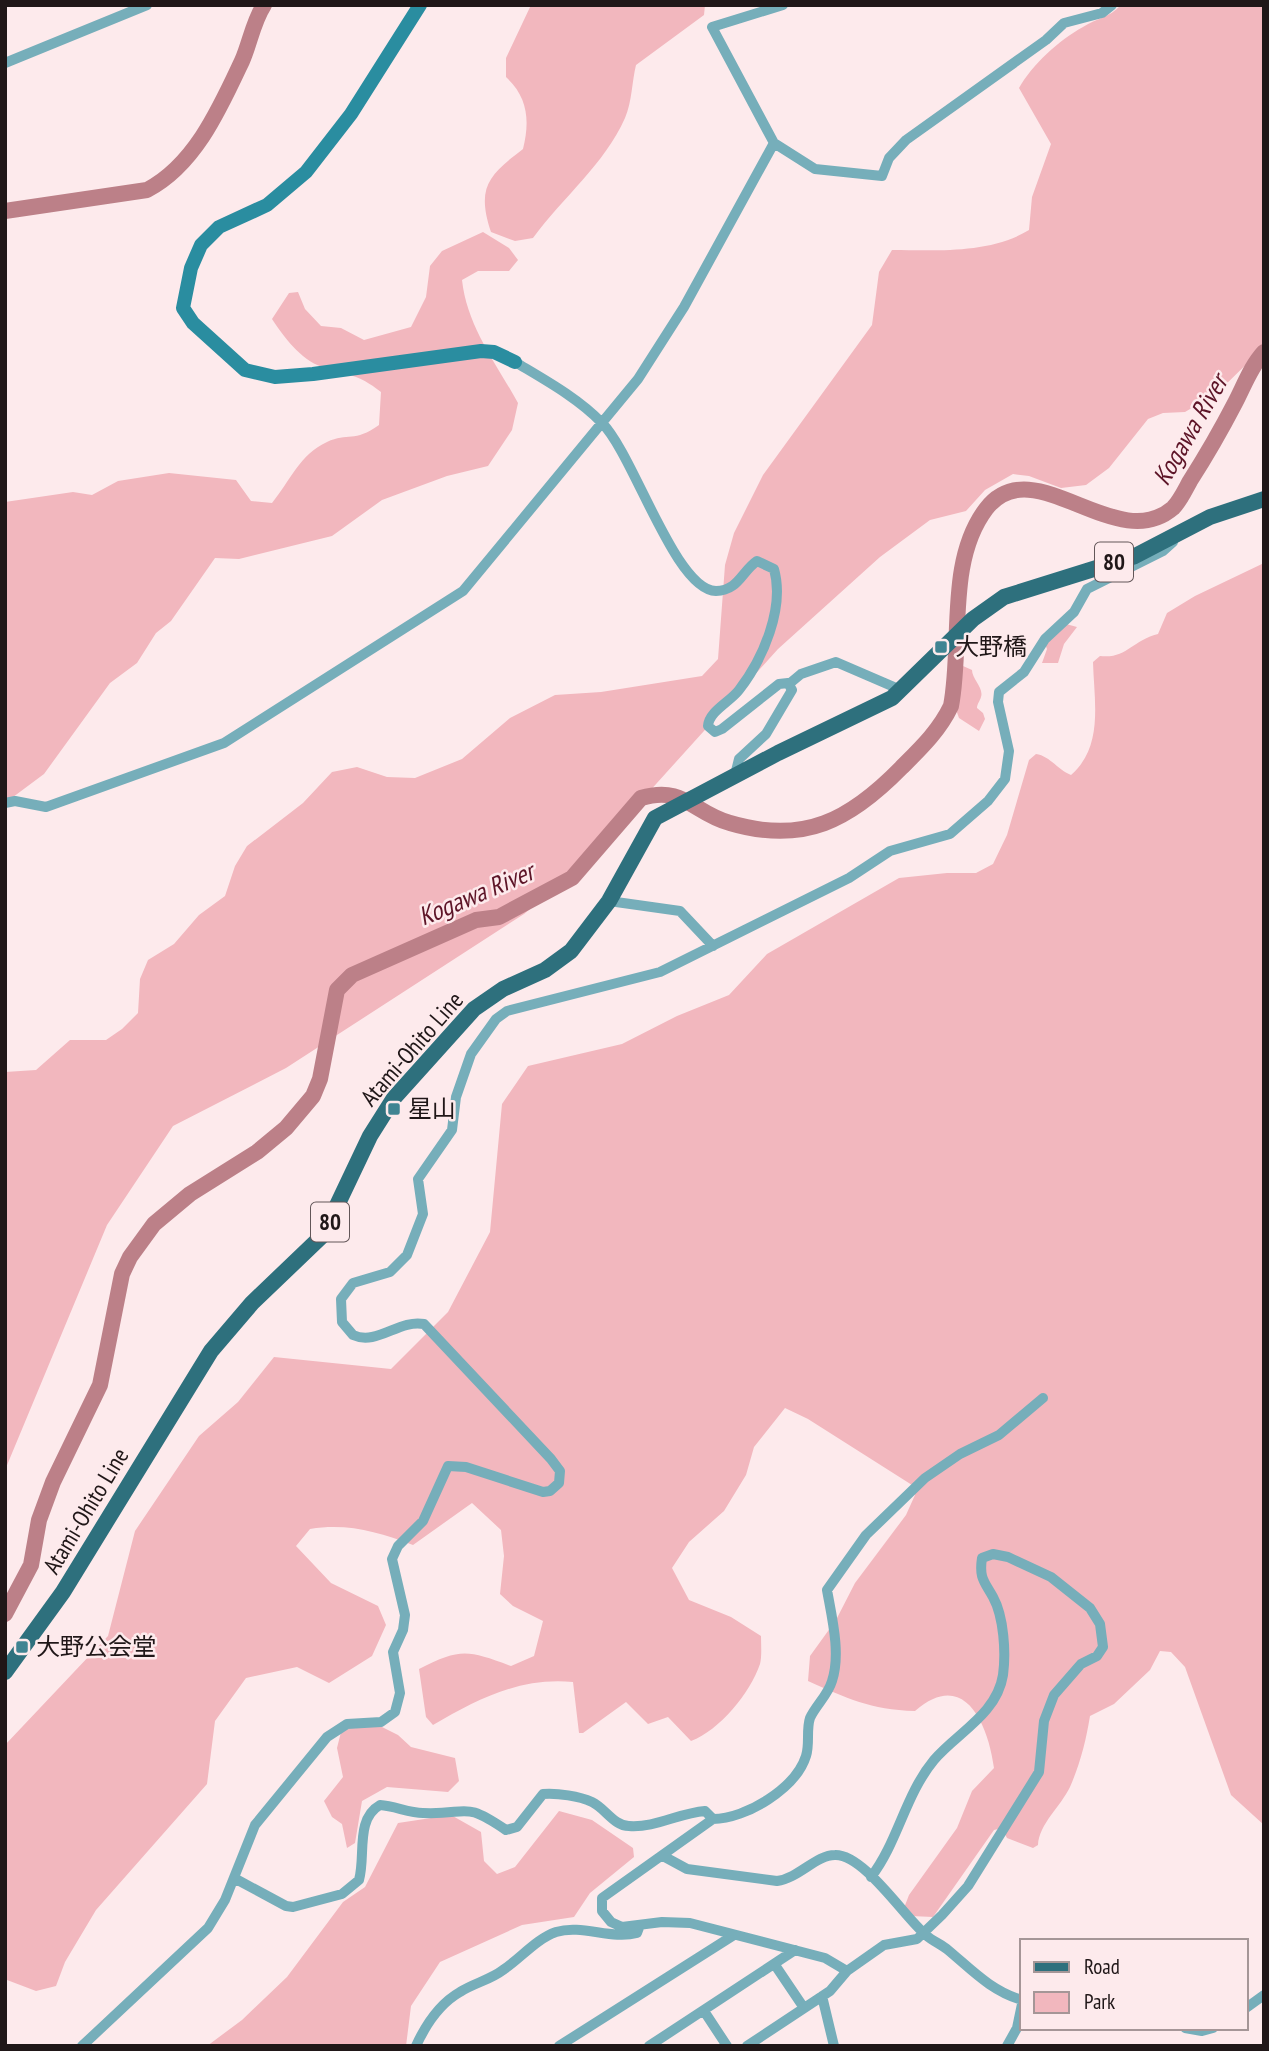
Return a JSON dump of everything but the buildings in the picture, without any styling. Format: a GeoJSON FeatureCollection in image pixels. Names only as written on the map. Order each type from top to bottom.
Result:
{"type":"FeatureCollection","features":[{"type":"Feature","properties":{"kind":"main road","name":"80"},"geometry":{"type":"LineString","coordinates":[[735,775],[877,707],[901,690],[946,648],[966,625],[1004,597],[1135,556],[1210,517],[1264,499]]}},
{"type":"Feature","properties":{"kind":"main road","name":"Atami-Ohito Line"},"geometry":{"type":"LineString","coordinates":[[5,1672],[63,1592],[211,1351],[251,1303],[323,1235],[370,1136],[394,1098],[484,1001],[545,970],[571,951],[608,901],[650,825],[678,804],[735,775]]}},
{"type":"Feature","properties":{"kind":"street"},"geometry":{"type":"LineString","coordinates":[[5,63],[147,5]]}},
{"type":"Feature","properties":{"kind":"street"},"geometry":{"type":"LineString","coordinates":[[420,5],[351,114],[306,172],[267,205],[219,228],[201,244],[191,268],[183,308],[192,323],[234,361],[259,374],[313,374],[481,351],[494,352],[515,362],[559,389],[603,424],[639,481],[679,564],[700,586],[714,591],[726,589],[738,583],[757,562],[774,569],[778,594],[761,654],[739,690],[709,718],[708,726],[715,732],[779,684],[789,684],[801,674],[840,662],[901,690]]}},
{"type":"Feature","properties":{"kind":"street"},"geometry":{"type":"LineString","coordinates":[[783,5],[712,27],[774,143],[815,169],[882,176],[889,158],[906,140],[1046,40],[1064,23],[1102,13],[1112,5]]}},
{"type":"Feature","properties":{"kind":"street"},"geometry":{"type":"LineString","coordinates":[[5,803],[15,801],[46,807],[224,743],[463,591],[638,379],[684,307],[774,143]]}},
{"type":"Feature","properties":{"kind":"street"},"geometry":{"type":"LineString","coordinates":[[82,2046],[208,1928],[234,1878],[255,1825],[327,1737],[347,1724],[381,1722],[395,1712],[400,1693],[393,1652],[403,1630],[405,1615],[392,1559],[398,1546],[423,1521],[448,1466],[466,1466],[543,1492],[555,1488],[560,1478],[560,1472],[551,1459],[424,1324],[414,1324],[360,1338],[353,1335],[342,1322],[340,1306],[344,1292],[353,1283],[390,1272],[407,1255],[422,1218],[417,1192],[420,1173],[452,1130],[456,1097],[471,1054],[496,1019],[516,1008],[660,972],[849,878],[890,851],[937,839],[972,817],[999,790],[1008,769],[1009,751],[998,702],[999,692],[1024,672],[1045,639],[1074,612],[1087,589],[1163,551],[1180,534]]}},
{"type":"Feature","properties":{"kind":"street"},"geometry":{"type":"LineString","coordinates":[[735,775],[739,760],[766,734],[784,705],[792,690],[789,684]]}},
{"type":"Feature","properties":{"kind":"street"},"geometry":{"type":"LineString","coordinates":[[608,901],[680,911],[713,946]]}},
{"type":"Feature","properties":{"kind":"street"},"geometry":{"type":"LineString","coordinates":[[847,1971],[825,1958],[690,1923],[622,1927],[611,1922],[602,1911],[602,1898],[713,1819],[724,1819],[758,1808],[798,1773],[807,1755],[809,1720],[832,1682],[834,1671],[834,1628],[827,1590],[866,1535],[925,1478],[960,1454],[999,1435],[1043,1398]]}},
{"type":"Feature","properties":{"kind":"street"},"geometry":{"type":"LineString","coordinates":[[747,2046],[822,1997],[847,1971],[884,1945],[925,1934],[968,1886],[1040,1772],[1044,1721],[1054,1695],[1074,1670],[1097,1656],[1103,1647],[1100,1624],[1090,1608],[1051,1577],[1008,1557],[993,1555],[982,1558],[980,1576],[993,1597],[1002,1628],[1003,1667],[1000,1686],[978,1721],[949,1744],[923,1774],[883,1862],[871,1877]]}},
{"type":"Feature","properties":{"kind":"street"},"geometry":{"type":"LineString","coordinates":[[234,1878],[286,1906],[306,1904],[342,1894],[359,1880],[363,1827],[373,1810],[380,1805],[425,1813],[467,1809],[484,1815],[506,1830],[516,1827],[543,1794],[591,1801],[620,1824],[629,1826],[663,1822],[691,1812],[705,1811],[713,1819]]}},
{"type":"Feature","properties":{"kind":"street"},"geometry":{"type":"LineString","coordinates":[[663,1856],[687,1869],[777,1881],[790,1879],[827,1856],[837,1854],[848,1858],[895,1899],[925,1934],[997,1992],[1020,2001]]}},
{"type":"Feature","properties":{"kind":"street"},"geometry":{"type":"LineString","coordinates":[[416,2046],[428,2020],[459,1992],[490,1979],[541,1940],[557,1932],[574,1930],[626,1936],[637,1933],[640,1925]]}},
{"type":"Feature","properties":{"kind":"street"},"geometry":{"type":"LineString","coordinates":[[559,2046],[734,1935]]}},
{"type":"Feature","properties":{"kind":"street"},"geometry":{"type":"LineString","coordinates":[[649,2046],[795,1950]]}},
{"type":"Feature","properties":{"kind":"street"},"geometry":{"type":"LineString","coordinates":[[775,1965],[804,2008]]}},
{"type":"Feature","properties":{"kind":"street"},"geometry":{"type":"LineString","coordinates":[[1248,2007],[1264,1995]]}},
{"type":"Feature","properties":{"kind":"street"},"geometry":{"type":"LineString","coordinates":[[822,1997],[834,2046]]}},
{"type":"Feature","properties":{"kind":"street"},"geometry":{"type":"LineString","coordinates":[[704,2011],[727,2046]]}},
{"type":"Feature","properties":{"kind":"street"},"geometry":{"type":"LineString","coordinates":[[1007,2046],[1017,2028],[1020,2012]]}},
{"type":"Feature","properties":{"kind":"green space"},"geometry":{"type":"Polygon","coordinates":[[[531,5],[705,5],[704,15],[636,65],[625,118],[606,151],[533,238],[515,241],[491,232],[485,204],[489,183],[494,175],[523,149],[525,110],[519,93],[506,77],[506,58],[531,5]]]}},
{"type":"Feature","properties":{"kind":"green space"},"geometry":{"type":"Polygon","coordinates":[[[1121,5],[1264,5],[1264,347],[1217,393],[1185,412],[1163,413],[1148,419],[1109,468],[1086,485],[1061,488],[1029,476],[1013,474],[985,490],[966,511],[930,520],[880,557],[778,649],[582,866],[524,914],[286,1068],[173,1126],[107,1225],[5,1470],[5,1072],[36,1070],[70,1040],[106,1040],[122,1029],[138,1013],[140,979],[148,960],[174,944],[199,915],[225,896],[235,866],[247,846],[303,803],[332,772],[357,767],[387,777],[415,778],[462,759],[510,718],[555,695],[601,692],[702,676],[718,659],[725,565],[734,533],[763,475],[872,325],[879,272],[892,250],[980,247],[1014,238],[1029,230],[1032,197],[1051,144],[1019,88],[1031,71],[1056,46],[1074,32],[1112,13],[1121,5]]]}},
{"type":"Feature","properties":{"kind":"green space"},"geometry":{"type":"Polygon","coordinates":[[[483,232],[509,248],[518,260],[509,271],[478,271],[462,280],[476,329],[518,403],[512,430],[488,466],[447,476],[382,500],[332,536],[239,559],[215,558],[171,621],[156,633],[137,663],[110,683],[44,774],[5,803],[5,502],[73,492],[92,495],[118,481],[169,473],[236,480],[251,501],[272,503],[302,461],[318,447],[334,439],[363,434],[379,425],[381,392],[359,378],[322,367],[307,359],[293,347],[272,319],[289,293],[298,292],[305,309],[321,326],[341,328],[364,340],[411,327],[426,297],[430,266],[442,251],[483,232]]]}},
{"type":"Feature","properties":{"kind":"green space"},"geometry":{"type":"Polygon","coordinates":[[[1264,563],[1264,1825],[1231,1795],[1185,1667],[1171,1652],[1160,1651],[1150,1670],[1114,1704],[1090,1716],[1074,1778],[1042,1830],[1038,1845],[1033,1848],[1007,1838],[1002,1828],[994,1830],[933,1917],[911,1916],[904,1908],[909,1895],[957,1828],[972,1791],[994,1768],[991,1751],[979,1719],[971,1706],[960,1698],[947,1695],[932,1699],[915,1711],[899,1710],[859,1702],[808,1681],[810,1656],[836,1620],[855,1583],[906,1515],[915,1495],[912,1485],[808,1419],[785,1408],[754,1447],[746,1475],[724,1511],[689,1542],[672,1568],[689,1600],[731,1617],[761,1636],[761,1661],[749,1687],[733,1709],[713,1728],[691,1741],[668,1717],[648,1724],[626,1702],[583,1733],[579,1733],[573,1682],[554,1681],[500,1692],[433,1725],[426,1717],[419,1669],[455,1655],[474,1654],[511,1666],[534,1656],[543,1621],[513,1606],[500,1594],[504,1556],[501,1530],[472,1503],[413,1545],[363,1530],[337,1527],[310,1529],[296,1546],[331,1583],[378,1606],[386,1625],[372,1656],[329,1683],[297,1667],[246,1678],[215,1721],[207,1784],[96,1910],[65,1962],[56,1986],[36,1991],[7,1980],[5,1982],[5,1745],[108,1636],[135,1531],[199,1436],[238,1402],[274,1357],[391,1369],[448,1312],[490,1232],[502,1104],[528,1066],[622,1044],[677,1016],[729,995],[767,954],[899,878],[976,873],[993,864],[1007,835],[1029,760],[1036,754],[1041,755],[1071,775],[1088,751],[1095,722],[1093,662],[1100,656],[1117,655],[1158,634],[1167,613],[1195,596],[1264,563]]]}},
{"type":"Feature","properties":{"kind":"green space"},"geometry":{"type":"Polygon","coordinates":[[[1066,624],[1077,627],[1064,644],[1058,663],[1042,663],[1047,649],[1045,644],[1066,624]]]}},
{"type":"Feature","properties":{"kind":"green space"},"geometry":{"type":"Polygon","coordinates":[[[963,666],[972,670],[981,690],[977,708],[985,719],[979,731],[959,718],[955,707],[960,668],[963,666]]]}},
{"type":"Feature","properties":{"kind":"green space"},"geometry":{"type":"Polygon","coordinates":[[[372,1722],[398,1735],[411,1747],[455,1758],[459,1781],[448,1792],[387,1787],[362,1801],[355,1843],[347,1848],[342,1824],[332,1817],[324,1801],[343,1777],[337,1748],[342,1728],[372,1722]]]}},
{"type":"Feature","properties":{"kind":"green space"},"geometry":{"type":"Polygon","coordinates":[[[559,1811],[592,1820],[633,1848],[634,1857],[590,1893],[574,1917],[522,1925],[440,1962],[411,2006],[406,2046],[207,2046],[242,2020],[287,1977],[343,1902],[365,1887],[398,1823],[451,1815],[481,1832],[484,1861],[497,1874],[515,1867],[559,1811]]]}},
{"type":"Feature","properties":{"kind":"waterway"},"geometry":{"type":"LineString","coordinates":[[5,211],[147,190],[164,179],[192,151],[215,116],[242,61],[264,5]]}},
{"type":"Feature","properties":{"kind":"waterway","name":"Kogawa River"},"geometry":{"type":"LineString","coordinates":[[5,1614],[31,1565],[39,1520],[53,1482],[100,1385],[122,1274],[130,1257],[154,1224],[190,1194],[257,1152],[286,1128],[313,1096],[320,1079],[337,990],[352,975],[476,920],[499,917],[572,878],[641,798],[668,795],[688,802],[717,819],[757,829],[781,831],[824,823],[863,802],[922,746],[951,706],[958,604],[965,553],[986,509],[1005,493],[1027,490],[1051,494],[1101,514],[1126,520],[1151,520],[1173,508],[1213,443],[1251,370],[1264,352]]}},
{"type":"Feature","properties":{"kind":"place","name":"大野橋"},"geometry":{"type":"Point","coordinates":[941,647]}},
{"type":"Feature","properties":{"kind":"place","name":"星山"},"geometry":{"type":"Point","coordinates":[394,1109]}},
{"type":"Feature","properties":{"kind":"place","name":"大野公会堂"},"geometry":{"type":"Point","coordinates":[22,1647]}}]}
